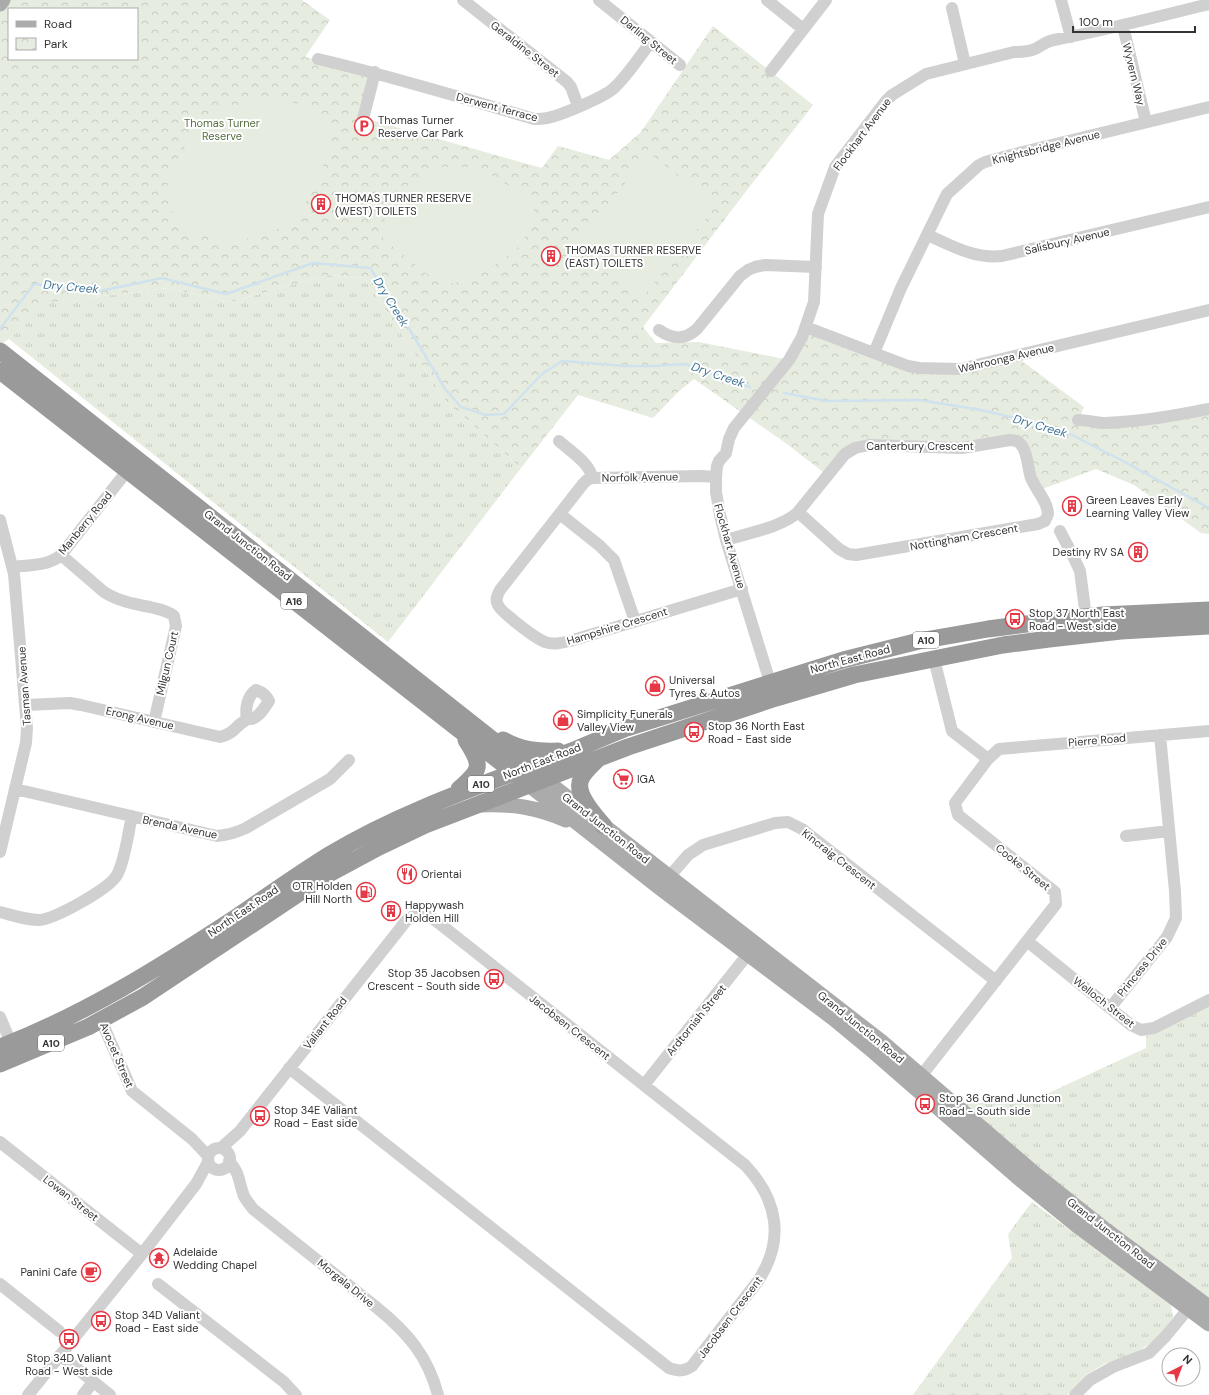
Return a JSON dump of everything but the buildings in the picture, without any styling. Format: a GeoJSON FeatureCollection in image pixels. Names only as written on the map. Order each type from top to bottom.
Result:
{"type":"FeatureCollection","features":[{"type":"Feature","properties":{"kind":"highway","name":"Grand Junction Road"},"geometry":{"type":"LineString","coordinates":[[0,351],[132,464],[536,782]]}},
{"type":"Feature","properties":{"kind":"highway","name":"Grand Junction Road"},"geometry":{"type":"LineString","coordinates":[[0,371],[132,464]]}},
{"type":"Feature","properties":{"kind":"highway","name":"North East Road"},"geometry":{"type":"LineString","coordinates":[[5,1045],[77,1013],[154,970],[328,856],[378,828],[449,797],[571,751],[624,729],[843,660],[919,641],[988,629],[1086,617],[1209,610]]}},
{"type":"Feature","properties":{"kind":"highway"},"geometry":{"type":"LineString","coordinates":[[1070,636],[1080,628],[1086,617],[1093,626],[1106,633]]}},
{"type":"Feature","properties":{"kind":"highway","name":"North East Road"},"geometry":{"type":"LineString","coordinates":[[0,1064],[43,1047],[101,1020],[162,985],[325,876],[379,847],[476,805],[665,734],[854,675],[1003,645],[1070,636],[1209,626]]}},
{"type":"Feature","properties":{"kind":"highway"},"geometry":{"type":"LineString","coordinates":[[759,704],[768,689],[770,682],[783,689],[796,692]]}},
{"type":"Feature","properties":{"kind":"highway"},"geometry":{"type":"LineString","coordinates":[[466,726],[528,750],[546,752],[571,751]]}},
{"type":"Feature","properties":{"kind":"highway"},"geometry":{"type":"LineString","coordinates":[[449,797],[471,778],[477,769],[477,759],[466,726]]}},
{"type":"Feature","properties":{"kind":"highway"},"geometry":{"type":"LineString","coordinates":[[599,758],[580,779],[580,789],[582,796],[604,826]]}},
{"type":"Feature","properties":{"kind":"highway","name":"Avocet Street"},"geometry":{"type":"LineString","coordinates":[[101,1020],[105,1006],[114,993]]}},
{"type":"Feature","properties":{"kind":"highway"},"geometry":{"type":"LineString","coordinates":[[77,1013],[90,1015],[101,1020]]}},
{"type":"Feature","properties":{"kind":"main road"},"geometry":{"type":"LineString","coordinates":[[0,4],[3,0]]}},
{"type":"Feature","properties":{"kind":"main road","name":"Grand Junction Road"},"geometry":{"type":"LineString","coordinates":[[536,782],[604,826],[665,882]]}},
{"type":"Feature","properties":{"kind":"main road","name":"Grand Junction Road"},"geometry":{"type":"LineString","coordinates":[[536,782],[581,826],[665,882],[752,949],[875,1053],[917,1081],[1013,1154],[1080,1219]]}},
{"type":"Feature","properties":{"kind":"main road"},"geometry":{"type":"LineString","coordinates":[[476,805],[526,806],[552,814],[581,826]]}},
{"type":"Feature","properties":{"kind":"main road","name":"Grand Junction Road"},"geometry":{"type":"LineString","coordinates":[[917,1081],[1022,1181],[1080,1219],[1192,1304],[1209,1324]]}},
{"type":"Feature","properties":{"kind":"main road"},"geometry":{"type":"LineString","coordinates":[[1013,1154],[1022,1181]]}},
{"type":"Feature","properties":{"kind":"main road","name":"Grand Junction Road"},"geometry":{"type":"LineString","coordinates":[[1192,1304],[1209,1307]]}},
{"type":"Feature","properties":{"kind":"street","name":"Geraldine Street"},"geometry":{"type":"LineString","coordinates":[[463,0],[567,82],[571,87],[578,106]]}},
{"type":"Feature","properties":{"kind":"street","name":"Darling Street"},"geometry":{"type":"LineString","coordinates":[[599,0],[680,65]]}},
{"type":"Feature","properties":{"kind":"street"},"geometry":{"type":"LineString","coordinates":[[767,0],[803,29]]}},
{"type":"Feature","properties":{"kind":"street"},"geometry":{"type":"LineString","coordinates":[[771,71],[826,0]]}},
{"type":"Feature","properties":{"kind":"street"},"geometry":{"type":"LineString","coordinates":[[1061,0],[1071,37]]}},
{"type":"Feature","properties":{"kind":"street","name":"Flockhart Avenue"},"geometry":{"type":"LineString","coordinates":[[770,682],[726,540],[717,503],[716,477],[719,461],[726,453],[732,432],[740,418],[788,361],[798,345],[806,327],[814,302],[818,214],[835,167],[888,98],[926,74],[1014,52],[1030,51],[1053,40],[1123,26],[1209,4]]}},
{"type":"Feature","properties":{"kind":"street"},"geometry":{"type":"LineString","coordinates":[[952,8],[965,64]]}},
{"type":"Feature","properties":{"kind":"street","name":"Wyvern Way"},"geometry":{"type":"LineString","coordinates":[[1123,26],[1146,122]]}},
{"type":"Feature","properties":{"kind":"street","name":"Derwent Terrace"},"geometry":{"type":"LineString","coordinates":[[318,59],[375,72],[534,119],[548,118],[606,94],[613,89],[651,42]]}},
{"type":"Feature","properties":{"kind":"street"},"geometry":{"type":"LineString","coordinates":[[362,123],[375,72]]}},
{"type":"Feature","properties":{"kind":"street","name":"Knightsbridge Avenue"},"geometry":{"type":"LineString","coordinates":[[874,353],[901,288],[948,192],[982,163],[1209,107]]}},
{"type":"Feature","properties":{"kind":"street","name":"Salisbury Avenue"},"geometry":{"type":"LineString","coordinates":[[928,235],[968,253],[981,256],[1002,256],[1209,207]]}},
{"type":"Feature","properties":{"kind":"street"},"geometry":{"type":"LineString","coordinates":[[659,330],[676,338],[684,337],[692,333],[697,329],[740,276],[752,268],[760,265],[816,267]]}},
{"type":"Feature","properties":{"kind":"street","name":"Wahroonga Avenue"},"geometry":{"type":"LineString","coordinates":[[806,327],[908,366],[932,369],[960,369],[1209,310]]}},
{"type":"Feature","properties":{"kind":"street"},"geometry":{"type":"LineString","coordinates":[[1078,420],[1101,423],[1118,422],[1209,409]]}},
{"type":"Feature","properties":{"kind":"street","name":"Canterbury Crescent"},"geometry":{"type":"LineString","coordinates":[[726,540],[788,520],[798,512],[838,461],[848,452],[859,446],[962,448],[1006,440]]}},
{"type":"Feature","properties":{"kind":"street","name":"Nottingham Crescent"},"geometry":{"type":"LineString","coordinates":[[798,512],[844,553],[852,555],[1040,524],[1047,518],[1048,511],[1032,479],[1024,449],[1017,441],[1006,440]]}},
{"type":"Feature","properties":{"kind":"street","name":"Norfolk Avenue"},"geometry":{"type":"LineString","coordinates":[[559,441],[586,465],[591,471],[592,478],[716,477]]}},
{"type":"Feature","properties":{"kind":"street","name":"Manberry Road"},"geometry":{"type":"LineString","coordinates":[[12,567],[51,562],[61,555],[132,464]]}},
{"type":"Feature","properties":{"kind":"street","name":"Hampshire Crescent"},"geometry":{"type":"LineString","coordinates":[[592,478],[583,484],[500,590],[496,600],[498,607],[538,639],[551,643],[576,640],[635,620],[742,588]]}},
{"type":"Feature","properties":{"kind":"street"},"geometry":{"type":"LineString","coordinates":[[560,514],[600,546],[614,560],[635,620]]}},
{"type":"Feature","properties":{"kind":"street","name":"Tasman Avenue"},"geometry":{"type":"LineString","coordinates":[[0,520],[14,574],[26,705],[26,743],[0,852]]}},
{"type":"Feature","properties":{"kind":"street"},"geometry":{"type":"LineString","coordinates":[[1060,531],[1080,571],[1086,617]]}},
{"type":"Feature","properties":{"kind":"street","name":"Milgun Court"},"geometry":{"type":"LineString","coordinates":[[61,555],[111,597],[164,611],[174,616],[176,626],[154,722]]}},
{"type":"Feature","properties":{"kind":"street"},"geometry":{"type":"LineString","coordinates":[[934,659],[952,731],[988,759]]}},
{"type":"Feature","properties":{"kind":"street","name":"Erong Avenue"},"geometry":{"type":"LineString","coordinates":[[26,705],[70,703],[220,737],[233,732],[247,719]]}},
{"type":"Feature","properties":{"kind":"street","name":"Pierre Road"},"geometry":{"type":"LineString","coordinates":[[988,759],[999,749],[1209,731]]}},
{"type":"Feature","properties":{"kind":"street","name":"Princess Drive"},"geometry":{"type":"LineString","coordinates":[[1110,1008],[1166,937],[1176,918],[1175,891],[1160,735]]}},
{"type":"Feature","properties":{"kind":"street","name":"Cooke Street"},"geometry":{"type":"LineString","coordinates":[[917,1081],[1056,904],[1055,892],[958,814],[955,803],[988,759]]}},
{"type":"Feature","properties":{"kind":"street","name":"Brenda Avenue"},"geometry":{"type":"LineString","coordinates":[[15,789],[217,836],[234,834],[246,828],[330,779],[349,760]]}},
{"type":"Feature","properties":{"kind":"street"},"geometry":{"type":"LineString","coordinates":[[0,912],[33,920],[41,920],[51,917],[106,887],[118,874],[132,816]]}},
{"type":"Feature","properties":{"kind":"street","name":"Kincraig Crescent"},"geometry":{"type":"LineString","coordinates":[[665,882],[688,855],[703,844],[775,823],[788,822],[802,829],[996,981]]}},
{"type":"Feature","properties":{"kind":"street"},"geometry":{"type":"LineString","coordinates":[[1126,836],[1169,831]]}},
{"type":"Feature","properties":{"kind":"street","name":"Jacobsen Crescent"},"geometry":{"type":"LineString","coordinates":[[289,1068],[668,1368],[680,1371],[692,1366],[758,1281],[766,1268],[773,1246],[775,1228],[774,1216],[767,1195],[754,1175],[745,1165],[435,920],[425,914],[416,914],[411,916]]}},
{"type":"Feature","properties":{"kind":"street","name":"Valiant Road"},"geometry":{"type":"LineString","coordinates":[[28,1395],[142,1254],[196,1184],[219,1159],[289,1068],[411,916]]}},
{"type":"Feature","properties":{"kind":"street","name":"Welloch Street"},"geometry":{"type":"LineString","coordinates":[[1027,941],[1131,1025],[1141,1030],[1154,1028],[1209,1000]]}},
{"type":"Feature","properties":{"kind":"street","name":"Ardtornish Street"},"geometry":{"type":"LineString","coordinates":[[644,1085],[752,949]]}},
{"type":"Feature","properties":{"kind":"street"},"geometry":{"type":"LineString","coordinates":[[0,1018],[5,1045]]}},
{"type":"Feature","properties":{"kind":"street","name":"Avocet Street"},"geometry":{"type":"LineString","coordinates":[[101,1020],[132,1091],[219,1159]]}},
{"type":"Feature","properties":{"kind":"street","name":"Lowan Street"},"geometry":{"type":"LineString","coordinates":[[0,1142],[142,1254]]}},
{"type":"Feature","properties":{"kind":"street","name":"Morgala Drive"},"geometry":{"type":"LineString","coordinates":[[219,1159],[235,1168],[244,1195],[253,1209],[396,1323],[407,1334],[429,1368],[438,1395]]}},
{"type":"Feature","properties":{"kind":"street"},"geometry":{"type":"LineString","coordinates":[[0,1284],[59,1331]]}},
{"type":"Feature","properties":{"kind":"street"},"geometry":{"type":"LineString","coordinates":[[158,1284],[284,1382],[296,1395]]}},
{"type":"Feature","properties":{"kind":"street"},"geometry":{"type":"LineString","coordinates":[[1075,1395],[1090,1380],[1113,1367],[1149,1353],[1165,1337],[1192,1304]]}},
{"type":"Feature","properties":{"kind":"street"},"geometry":{"type":"LineString","coordinates":[[60,1355],[110,1395]]}},
{"type":"Feature","properties":{"kind":"street"},"geometry":{"type":"LineString","coordinates":[[83,1395],[93,1382]]}},
{"type":"Feature","properties":{"kind":"green space","name":"Thomas Turner Reserve"},"geometry":{"type":"Polygon","coordinates":[[[10,0],[302,0],[330,20],[305,57],[375,72],[367,119],[542,168],[558,146],[609,160],[641,132],[713,26],[813,105],[643,327],[656,343],[699,342],[789,360],[806,327],[919,368],[1015,356],[1084,407],[1079,419],[1209,409],[1209,534],[1201,533],[1134,485],[1096,469],[1037,491],[1022,444],[976,446],[863,445],[827,475],[787,444],[694,379],[678,392],[653,418],[578,395],[521,468],[447,402],[364,278],[328,275],[230,302],[168,288],[46,303],[9,339],[0,345],[0,12],[10,0]]]}},
{"type":"Feature","properties":{"kind":"green space","name":"Thomas Turner Reserve"},"geometry":{"type":"Polygon","coordinates":[[[260,99],[303,104],[327,125],[331,145],[315,188],[300,211],[283,227],[232,244],[191,232],[175,217],[165,196],[171,170],[190,138],[218,110],[260,99]]]}},
{"type":"Feature","properties":{"kind":"green space"},"geometry":{"type":"Polygon","coordinates":[[[649,153],[716,206],[643,297],[577,244],[649,153]]]}},
{"type":"Feature","properties":{"kind":"green space"},"geometry":{"type":"Polygon","coordinates":[[[441,167],[473,167],[493,176],[528,198],[534,210],[535,222],[517,248],[501,261],[471,280],[448,284],[427,274],[383,239],[385,217],[394,199],[415,180],[441,167]]]}},
{"type":"Feature","properties":{"kind":"green space"},"geometry":{"type":"Polygon","coordinates":[[[328,275],[364,278],[447,402],[521,468],[388,642],[9,339],[45,303],[168,288],[230,302],[328,275]]]}},
{"type":"Feature","properties":{"kind":"green space"},"geometry":{"type":"Polygon","coordinates":[[[1209,1005],[1209,1302],[957,1103],[1027,1103],[1146,1048],[1146,1036],[1156,1033],[1209,1005]]]}},
{"type":"Feature","properties":{"kind":"green space"},"geometry":{"type":"Polygon","coordinates":[[[1032,1202],[1171,1305],[1173,1317],[1156,1340],[1137,1352],[1104,1364],[1086,1375],[1067,1395],[913,1395],[1012,1258],[1008,1234],[1032,1202]]]}},
{"type":"Feature","properties":{"kind":"waterway","name":"Dry Creek"},"geometry":{"type":"LineString","coordinates":[[0,329],[34,284],[100,291],[162,278],[226,294],[313,263],[370,268],[401,315],[445,389],[461,407],[486,415],[504,414],[542,374],[562,361],[625,366],[685,364],[750,387]]}},
{"type":"Feature","properties":{"kind":"waterway","name":"Dry Creek"},"geometry":{"type":"LineString","coordinates":[[784,393],[827,401],[919,400],[981,410],[1028,421],[1072,435],[1209,508]]}},
{"type":"Feature","properties":{"kind":"place","name":"Thomas Turner Reserve Car Park"},"geometry":{"type":"Point","coordinates":[364,126]}},
{"type":"Feature","properties":{"kind":"place","name":"THOMAS TURNER RESERVE (WEST) TOILETS"},"geometry":{"type":"Point","coordinates":[321,204]}},
{"type":"Feature","properties":{"kind":"place","name":"THOMAS TURNER RESERVE (EAST) TOILETS"},"geometry":{"type":"Point","coordinates":[551,256]}},
{"type":"Feature","properties":{"kind":"place","name":"Green Leaves Early Learning Valley View"},"geometry":{"type":"Point","coordinates":[1072,506]}},
{"type":"Feature","properties":{"kind":"place","name":"Destiny RV SA"},"geometry":{"type":"Point","coordinates":[1138,552]}},
{"type":"Feature","properties":{"kind":"place","name":"Stop 37 North East Road - West side"},"geometry":{"type":"Point","coordinates":[1015,619]}},
{"type":"Feature","properties":{"kind":"place","name":"Universal Tyres & Autos"},"geometry":{"type":"Point","coordinates":[655,686]}},
{"type":"Feature","properties":{"kind":"place","name":"Simplicity Funerals Valley View"},"geometry":{"type":"Point","coordinates":[563,720]}},
{"type":"Feature","properties":{"kind":"place","name":"Stop 36 North East Road - East side"},"geometry":{"type":"Point","coordinates":[694,732]}},
{"type":"Feature","properties":{"kind":"place","name":"IGA"},"geometry":{"type":"Point","coordinates":[623,779]}},
{"type":"Feature","properties":{"kind":"place","name":"Orientai"},"geometry":{"type":"Point","coordinates":[407,874]}},
{"type":"Feature","properties":{"kind":"place","name":"OTR Holden Hill North"},"geometry":{"type":"Point","coordinates":[366,892]}},
{"type":"Feature","properties":{"kind":"place","name":"Happywash Holden Hill"},"geometry":{"type":"Point","coordinates":[391,911]}},
{"type":"Feature","properties":{"kind":"place","name":"Stop 35 Jacobsen Crescent - South side"},"geometry":{"type":"Point","coordinates":[494,979]}},
{"type":"Feature","properties":{"kind":"place","name":"Stop 36 Grand Junction Road - South side"},"geometry":{"type":"Point","coordinates":[925,1104]}},
{"type":"Feature","properties":{"kind":"place","name":"Stop 34E Valiant Road - East side"},"geometry":{"type":"Point","coordinates":[260,1116]}},
{"type":"Feature","properties":{"kind":"place","name":"Adelaide Wedding Chapel"},"geometry":{"type":"Point","coordinates":[159,1258]}},
{"type":"Feature","properties":{"kind":"place","name":"Panini Cafe"},"geometry":{"type":"Point","coordinates":[91,1272]}},
{"type":"Feature","properties":{"kind":"place","name":"Stop 34D Valiant Road - East side"},"geometry":{"type":"Point","coordinates":[101,1321]}},
{"type":"Feature","properties":{"kind":"place","name":"Stop 34D Valiant Road - West side"},"geometry":{"type":"Point","coordinates":[69,1339]}}]}
